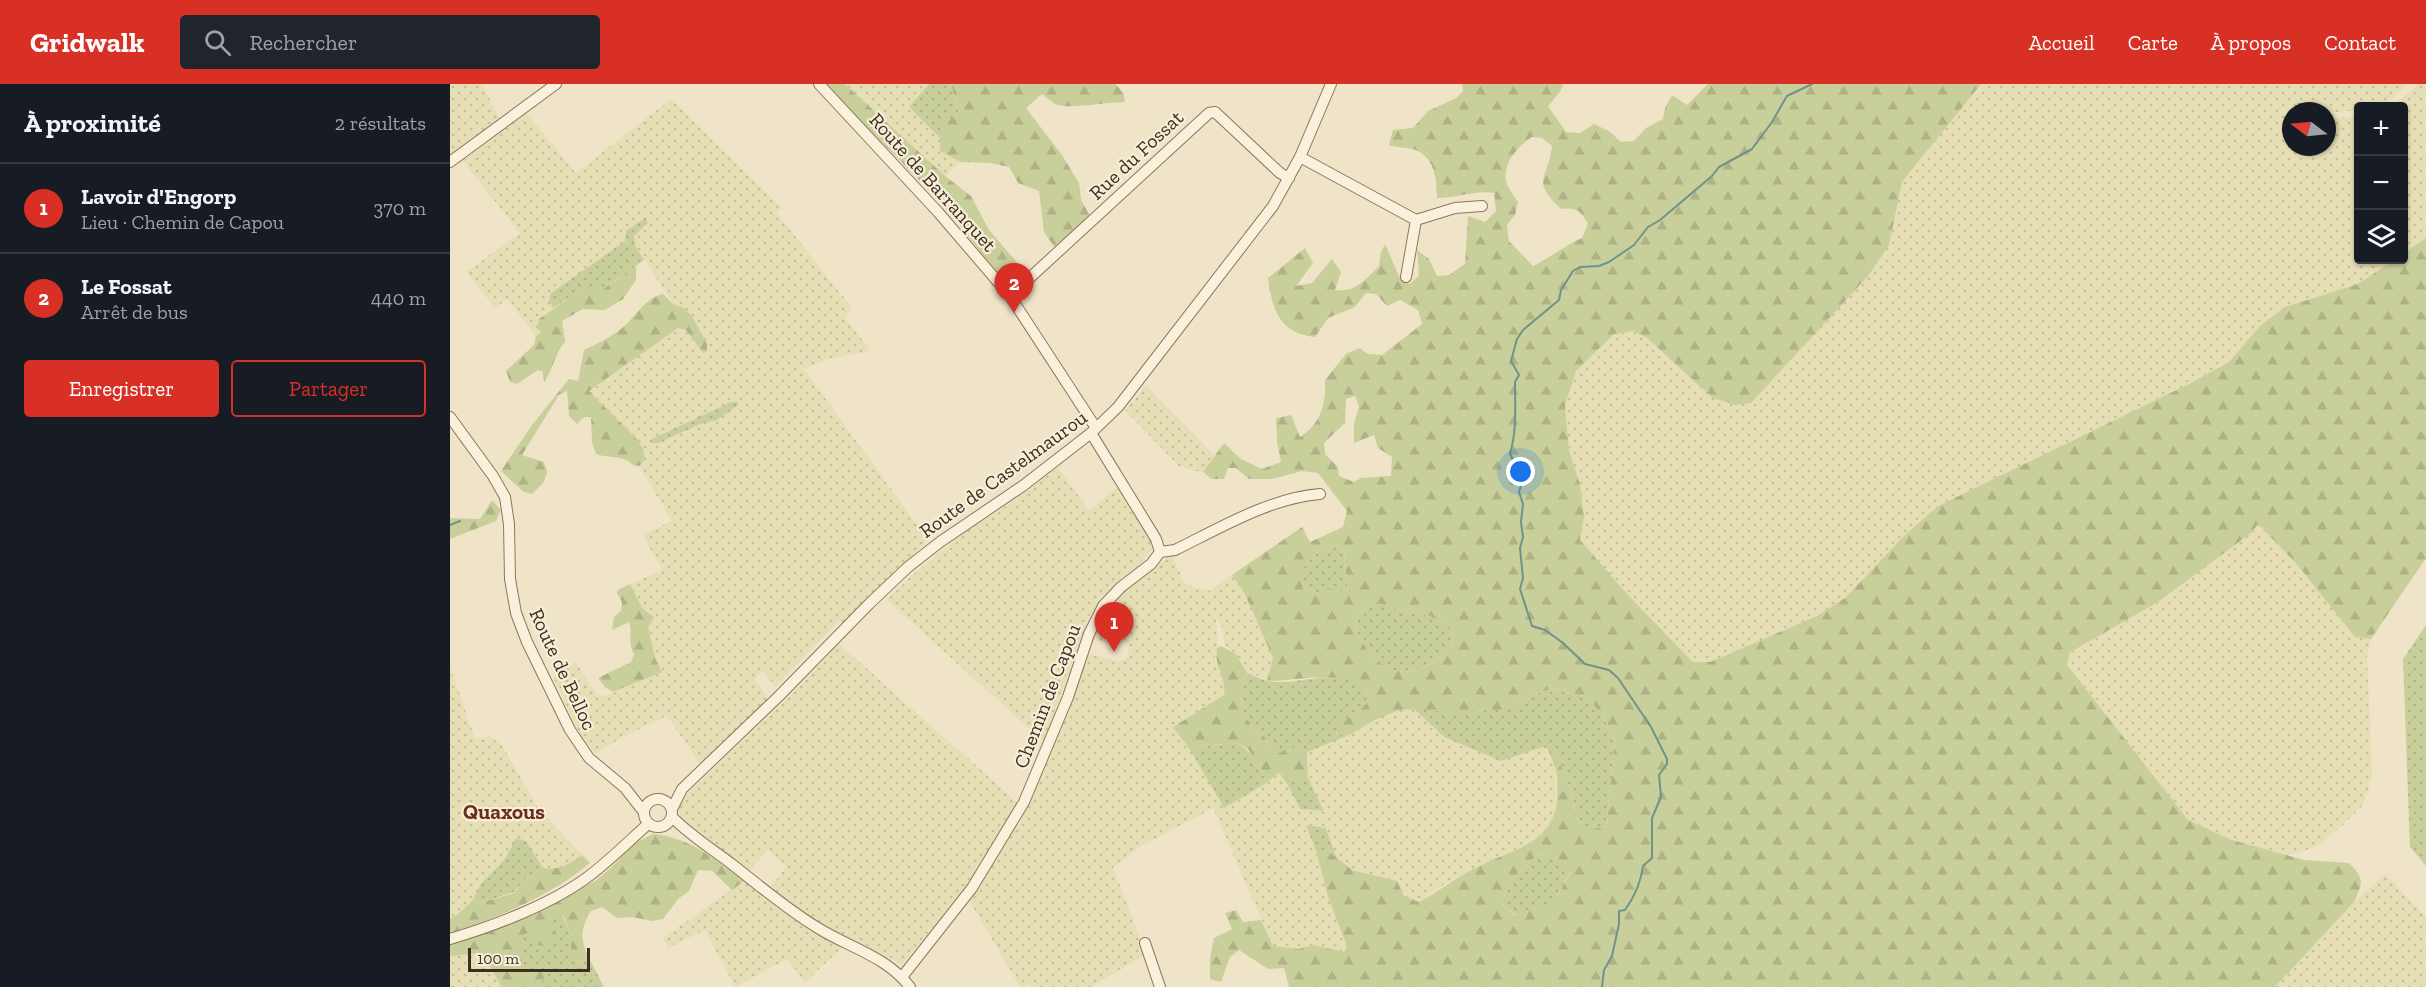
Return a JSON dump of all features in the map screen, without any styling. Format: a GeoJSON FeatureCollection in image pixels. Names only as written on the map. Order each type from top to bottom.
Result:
{"type":"FeatureCollection","features":[{"type":"Feature","properties":{"kind":"street"},"geometry":{"type":"LineString","coordinates":[[450,162],[555,84]]}},
{"type":"Feature","properties":{"kind":"street","name":"Route de Barranquet"},"geometry":{"type":"LineString","coordinates":[[819,84],[938,212],[1010,296],[1094,431]]}},
{"type":"Feature","properties":{"kind":"street","name":"Route de Castelmaurou"},"geometry":{"type":"LineString","coordinates":[[657,800],[682,789],[908,567],[940,542],[1024,485],[1094,431],[1118,407],[1273,206],[1300,157],[1330,84]]}},
{"type":"Feature","properties":{"kind":"street","name":"Rue du Fossat"},"geometry":{"type":"LineString","coordinates":[[1010,296],[1209,113],[1215,112],[1280,173],[1289,178]]}},
{"type":"Feature","properties":{"kind":"street"},"geometry":{"type":"LineString","coordinates":[[1300,157],[1416,219],[1455,208],[1482,206]]}},
{"type":"Feature","properties":{"kind":"street"},"geometry":{"type":"LineString","coordinates":[[1406,277],[1416,219]]}},
{"type":"Feature","properties":{"kind":"street","name":"Route de Belloc"},"geometry":{"type":"LineString","coordinates":[[450,417],[493,476],[505,497],[508,508],[511,587],[516,613],[527,642],[579,747],[625,788],[643,811],[648,824]]}},
{"type":"Feature","properties":{"kind":"street"},"geometry":{"type":"LineString","coordinates":[[1094,431],[1156,538],[1160,552],[1175,550],[1266,508],[1304,495],[1320,494]]}},
{"type":"Feature","properties":{"kind":"street","name":"Chemin de Capou"},"geometry":{"type":"LineString","coordinates":[[902,976],[972,888],[1024,802],[1068,697],[1089,634],[1103,606],[1121,587],[1151,564],[1160,552]]}},
{"type":"Feature","properties":{"kind":"street","name":"Route de Belloc"},"geometry":{"type":"LineString","coordinates":[[625,788],[668,803],[672,813],[693,837]]}},
{"type":"Feature","properties":{"kind":"street","name":"Route de Castelmaurou"},"geometry":{"type":"LineString","coordinates":[[672,813],[682,789]]}},
{"type":"Feature","properties":{"kind":"street"},"geometry":{"type":"LineString","coordinates":[[643,811],[646,804],[657,800]]}},
{"type":"Feature","properties":{"kind":"street"},"geometry":{"type":"LineString","coordinates":[[664,826],[672,813]]}},
{"type":"Feature","properties":{"kind":"street"},"geometry":{"type":"LineString","coordinates":[[450,939],[492,924],[563,892],[587,877],[648,824],[658,828],[664,826],[693,837],[818,928],[870,954],[902,976],[910,987]]}},
{"type":"Feature","properties":{"kind":"street"},"geometry":{"type":"LineString","coordinates":[[1145,944],[1160,987]]}},
{"type":"Feature","properties":{"kind":"shaded area"},"geometry":{"type":"Polygon","coordinates":[[[450,84],[482,84],[500,120],[450,155],[450,84]]]}},
{"type":"Feature","properties":{"kind":"shaded area"},"geometry":{"type":"Polygon","coordinates":[[[845,84],[929,84],[909,108],[940,138],[940,151],[961,162],[945,176],[845,84]]]}},
{"type":"Feature","properties":{"kind":"shaded area"},"geometry":{"type":"Polygon","coordinates":[[[1981,84],[2409,84],[2387,102],[2354,102],[2354,110],[2336,112],[2336,102],[2282,102],[2282,156],[2336,156],[2336,118],[2354,117],[2354,264],[2388,264],[2358,284],[2285,307],[2260,326],[2229,362],[2189,384],[1938,506],[1904,536],[1845,598],[1817,616],[1710,662],[1693,662],[1627,594],[1580,540],[1584,517],[1580,484],[1569,450],[1565,404],[1576,371],[1614,334],[1633,331],[1647,338],[1897,205],[1902,182],[1981,84]]]}},
{"type":"Feature","properties":{"kind":"shaded area"},"geometry":{"type":"Polygon","coordinates":[[[2419,84],[2426,84],[2426,238],[2408,250],[2408,102],[2397,102],[2419,84]]]}},
{"type":"Feature","properties":{"kind":"shaded area"},"geometry":{"type":"Polygon","coordinates":[[[671,99],[782,208],[777,213],[852,308],[845,318],[871,351],[828,359],[804,369],[928,540],[843,623],[839,621],[775,687],[763,670],[755,679],[768,699],[700,764],[667,716],[622,737],[596,754],[581,737],[553,677],[576,662],[596,694],[605,696],[662,672],[638,623],[652,614],[642,608],[630,584],[662,570],[643,535],[672,521],[639,466],[645,460],[635,437],[589,391],[678,328],[686,330],[692,337],[684,308],[673,304],[635,245],[634,235],[640,230],[551,293],[549,299],[553,308],[539,319],[541,333],[536,336],[507,299],[495,308],[466,272],[520,233],[463,161],[526,112],[576,173],[671,99]]]}},
{"type":"Feature","properties":{"kind":"shaded area"},"geometry":{"type":"Polygon","coordinates":[[[1146,386],[1215,456],[1203,472],[1179,466],[1125,410],[1146,386]]]}},
{"type":"Feature","properties":{"kind":"shaded area"},"geometry":{"type":"Polygon","coordinates":[[[1058,468],[1089,510],[1119,486],[1152,539],[1153,548],[1139,565],[1099,600],[1088,618],[1044,742],[887,600],[909,578],[967,530],[1000,510],[1058,468]]]}},
{"type":"Feature","properties":{"kind":"shaded area"},"geometry":{"type":"Polygon","coordinates":[[[2258,524],[2295,562],[2355,636],[2371,639],[2367,655],[2372,774],[2368,791],[2362,806],[2319,845],[2287,855],[2232,840],[2188,820],[2066,665],[2069,653],[2158,602],[2251,533],[2258,524]]]}},
{"type":"Feature","properties":{"kind":"shaded area"},"geometry":{"type":"Polygon","coordinates":[[[1172,556],[1185,584],[1210,591],[1232,575],[1245,594],[1274,658],[1267,681],[1247,673],[1236,654],[1225,646],[1222,628],[1210,606],[1216,619],[1218,641],[1215,657],[1225,687],[1224,695],[1173,727],[1191,751],[1266,783],[1279,773],[1300,809],[1324,811],[1308,778],[1307,752],[1347,736],[1399,710],[1414,709],[1444,737],[1501,761],[1543,747],[1548,748],[1556,769],[1556,804],[1553,821],[1544,833],[1527,845],[1476,867],[1448,882],[1419,902],[1404,896],[1396,881],[1352,870],[1337,859],[1326,828],[1306,825],[1323,871],[1329,900],[1347,946],[1343,953],[1313,945],[1298,949],[1273,946],[1213,808],[1142,846],[1113,867],[1146,954],[1091,987],[1031,987],[1029,984],[1020,987],[970,902],[1029,804],[1087,654],[1119,661],[1127,658],[1129,650],[1127,644],[1091,640],[1097,625],[1113,599],[1157,564],[1172,556]]]}},
{"type":"Feature","properties":{"kind":"shaded area"},"geometry":{"type":"Polygon","coordinates":[[[839,644],[1018,803],[976,874],[902,965],[831,929],[806,914],[771,887],[786,867],[768,850],[749,871],[687,824],[680,817],[678,809],[690,791],[803,683],[839,644]]]}},
{"type":"Feature","properties":{"kind":"shaded area"},"geometry":{"type":"Polygon","coordinates":[[[450,667],[475,739],[490,736],[502,745],[538,808],[582,855],[571,864],[551,870],[543,868],[526,841],[511,845],[504,860],[480,885],[473,900],[450,919],[450,667]]]}},
{"type":"Feature","properties":{"kind":"shaded area"},"geometry":{"type":"Polygon","coordinates":[[[2385,873],[2426,917],[2426,987],[2275,987],[2354,902],[2385,873]]]}},
{"type":"Feature","properties":{"kind":"shaded area"},"geometry":{"type":"Polygon","coordinates":[[[744,881],[785,913],[843,947],[805,982],[787,959],[735,987],[705,930],[668,948],[663,938],[744,881]]]}},
{"type":"Feature","properties":{"kind":"shaded area"},"geometry":{"type":"Polygon","coordinates":[[[482,953],[502,987],[450,987],[450,956],[482,953]]]}},
{"type":"Feature","properties":{"kind":"green space"},"geometry":{"type":"Polygon","coordinates":[[[824,84],[845,84],[945,176],[971,196],[989,230],[1027,274],[1007,286],[929,190],[824,84]]]}},
{"type":"Feature","properties":{"kind":"green space"},"geometry":{"type":"Polygon","coordinates":[[[929,84],[951,84],[959,112],[940,126],[940,138],[909,107],[929,84]]]}},
{"type":"Feature","properties":{"kind":"green space"},"geometry":{"type":"Polygon","coordinates":[[[951,84],[1115,84],[1123,92],[1125,102],[1072,106],[1056,104],[1042,94],[1026,108],[1062,155],[1079,183],[1081,200],[1090,216],[1055,248],[1044,232],[1039,191],[1018,183],[1009,167],[990,163],[961,162],[940,151],[940,126],[959,112],[951,84]]]}},
{"type":"Feature","properties":{"kind":"green space"},"geometry":{"type":"Polygon","coordinates":[[[1462,84],[1563,84],[1560,92],[1548,106],[1566,132],[1580,133],[1594,124],[1609,131],[1621,142],[1634,141],[1646,128],[1663,119],[1665,108],[1672,95],[1687,105],[1708,84],[1981,84],[1902,182],[1889,245],[1868,276],[1751,403],[1736,405],[1713,398],[1647,338],[1633,331],[1614,334],[1576,371],[1565,405],[1569,450],[1580,484],[1584,517],[1580,540],[1627,594],[1693,662],[1710,662],[1817,616],[1845,598],[1904,536],[1938,506],[2189,384],[2229,362],[2260,326],[2285,307],[2358,284],[2388,264],[2408,264],[2408,250],[2426,238],[2426,558],[2371,639],[2355,637],[2295,562],[2258,524],[2251,533],[2158,602],[2069,653],[2067,665],[2188,820],[2232,840],[2304,860],[2349,863],[2358,873],[2361,886],[2354,902],[2275,987],[1289,987],[1284,968],[1268,969],[1239,950],[1230,957],[1221,982],[1210,979],[1210,959],[1214,938],[1232,929],[1225,913],[1236,910],[1243,922],[1261,920],[1273,946],[1298,949],[1313,945],[1344,952],[1347,946],[1329,900],[1317,854],[1327,850],[1352,870],[1397,881],[1404,896],[1419,902],[1468,872],[1528,844],[1548,826],[1554,814],[1557,777],[1548,748],[1555,751],[1570,788],[1576,816],[1589,830],[1606,826],[1615,740],[1602,714],[1585,696],[1551,689],[1535,694],[1509,709],[1451,713],[1421,709],[1399,710],[1347,736],[1336,734],[1338,725],[1361,709],[1370,699],[1363,688],[1340,678],[1267,681],[1273,658],[1245,594],[1232,575],[1302,527],[1310,542],[1343,527],[1347,511],[1318,473],[1302,471],[1272,479],[1249,479],[1236,468],[1228,468],[1224,479],[1212,479],[1203,472],[1224,443],[1241,459],[1262,469],[1281,462],[1276,418],[1291,415],[1300,437],[1313,426],[1321,413],[1325,380],[1346,354],[1359,348],[1368,354],[1382,355],[1422,324],[1418,310],[1400,300],[1387,306],[1376,294],[1366,293],[1355,307],[1328,318],[1315,337],[1303,335],[1285,325],[1275,309],[1268,278],[1305,248],[1313,263],[1296,286],[1312,283],[1332,259],[1341,272],[1335,290],[1354,287],[1379,266],[1385,244],[1399,276],[1410,284],[1419,275],[1417,250],[1429,259],[1437,276],[1449,275],[1465,264],[1468,216],[1485,222],[1496,211],[1494,193],[1437,198],[1435,176],[1426,158],[1413,149],[1389,145],[1393,130],[1413,128],[1428,111],[1456,98],[1463,91],[1462,84]],[[1532,137],[1517,150],[1509,162],[1506,181],[1518,202],[1515,215],[1507,225],[1509,241],[1533,266],[1582,238],[1588,224],[1578,211],[1561,209],[1546,192],[1543,180],[1552,146],[1542,138],[1532,137]],[[1355,396],[1346,399],[1345,423],[1324,443],[1325,454],[1338,467],[1339,476],[1354,482],[1361,478],[1391,476],[1392,457],[1378,448],[1374,435],[1354,443],[1354,424],[1359,406],[1355,396]],[[1337,546],[1317,552],[1302,569],[1302,588],[1320,593],[1326,588],[1348,592],[1344,551],[1337,546]],[[1375,602],[1358,613],[1355,634],[1383,665],[1393,670],[1403,672],[1422,668],[1451,649],[1453,629],[1430,616],[1395,609],[1375,602]],[[1552,855],[1536,856],[1506,886],[1503,905],[1515,916],[1533,908],[1546,909],[1557,896],[1571,872],[1563,862],[1552,855]]]}},
{"type":"Feature","properties":{"kind":"green space"},"geometry":{"type":"Polygon","coordinates":[[[645,218],[648,223],[634,236],[635,245],[644,260],[602,290],[586,290],[553,308],[549,299],[551,293],[625,241],[626,231],[645,218]]]}},
{"type":"Feature","properties":{"kind":"green space"},"geometry":{"type":"Polygon","coordinates":[[[636,266],[636,280],[623,299],[605,310],[583,309],[562,321],[565,342],[544,383],[543,372],[538,370],[517,384],[510,382],[506,371],[534,345],[536,336],[541,333],[537,327],[539,319],[570,297],[586,290],[602,290],[636,266]]]}},
{"type":"Feature","properties":{"kind":"green space"},"geometry":{"type":"Polygon","coordinates":[[[663,294],[673,304],[684,308],[692,316],[707,344],[707,351],[703,353],[686,330],[678,328],[589,391],[635,437],[643,448],[645,460],[637,466],[623,459],[596,454],[592,442],[591,417],[584,417],[577,424],[569,416],[567,391],[559,395],[522,455],[544,462],[547,472],[544,482],[532,494],[524,492],[501,471],[532,425],[569,379],[578,381],[584,350],[603,341],[626,325],[645,304],[663,294]]]}},
{"type":"Feature","properties":{"kind":"green space"},"geometry":{"type":"Polygon","coordinates":[[[731,402],[738,402],[738,405],[717,420],[700,424],[658,443],[651,443],[650,440],[731,402]]]}},
{"type":"Feature","properties":{"kind":"green space"},"geometry":{"type":"Polygon","coordinates":[[[492,500],[501,510],[496,521],[450,539],[450,518],[480,519],[492,500]]]}},
{"type":"Feature","properties":{"kind":"green space"},"geometry":{"type":"Polygon","coordinates":[[[1337,546],[1344,551],[1348,593],[1320,593],[1302,588],[1302,569],[1317,552],[1337,546]]]}},
{"type":"Feature","properties":{"kind":"green space"},"geometry":{"type":"Polygon","coordinates":[[[630,584],[642,608],[654,617],[648,627],[655,658],[662,672],[613,692],[605,687],[598,678],[631,662],[634,654],[629,622],[612,630],[614,617],[621,611],[622,602],[617,593],[618,590],[630,584]]]}},
{"type":"Feature","properties":{"kind":"green space"},"geometry":{"type":"Polygon","coordinates":[[[1375,602],[1395,609],[1430,616],[1453,629],[1451,649],[1432,663],[1412,671],[1393,670],[1383,665],[1355,634],[1358,613],[1375,602]]]}},
{"type":"Feature","properties":{"kind":"green space"},"geometry":{"type":"Polygon","coordinates":[[[2426,625],[2426,866],[2410,847],[2403,659],[2426,625]]]}},
{"type":"Feature","properties":{"kind":"green space"},"geometry":{"type":"Polygon","coordinates":[[[1221,646],[1236,654],[1247,673],[1241,691],[1242,709],[1252,727],[1265,737],[1271,748],[1280,753],[1299,746],[1307,752],[1308,778],[1298,783],[1279,773],[1266,783],[1262,771],[1248,749],[1236,743],[1201,746],[1191,751],[1173,727],[1224,695],[1224,683],[1216,654],[1217,648],[1221,646]]]}},
{"type":"Feature","properties":{"kind":"green space"},"geometry":{"type":"Polygon","coordinates":[[[1247,673],[1265,680],[1280,682],[1339,677],[1352,680],[1363,687],[1370,699],[1361,709],[1338,725],[1336,734],[1347,736],[1307,752],[1299,746],[1280,754],[1271,748],[1265,737],[1252,727],[1242,709],[1241,691],[1247,673]]]}},
{"type":"Feature","properties":{"kind":"green space"},"geometry":{"type":"Polygon","coordinates":[[[1551,689],[1585,696],[1602,714],[1615,740],[1606,826],[1589,831],[1576,816],[1570,788],[1555,751],[1543,747],[1501,761],[1444,737],[1414,709],[1509,709],[1535,694],[1551,689]]]}},
{"type":"Feature","properties":{"kind":"green space"},"geometry":{"type":"Polygon","coordinates":[[[1236,743],[1247,750],[1255,760],[1266,783],[1224,808],[1191,751],[1201,746],[1236,743]]]}},
{"type":"Feature","properties":{"kind":"green space"},"geometry":{"type":"Polygon","coordinates":[[[1279,773],[1298,783],[1308,778],[1324,811],[1300,809],[1279,773]]]}},
{"type":"Feature","properties":{"kind":"green space"},"geometry":{"type":"Polygon","coordinates":[[[1306,825],[1326,828],[1337,859],[1327,850],[1317,854],[1306,825]]]}},
{"type":"Feature","properties":{"kind":"green space"},"geometry":{"type":"Polygon","coordinates":[[[653,834],[691,845],[744,881],[732,890],[712,871],[698,870],[689,891],[678,899],[663,919],[652,921],[632,917],[617,918],[602,907],[591,911],[582,934],[589,958],[578,963],[571,956],[571,935],[563,915],[552,918],[555,931],[553,948],[538,945],[529,932],[519,938],[523,956],[520,967],[530,973],[546,971],[541,987],[502,987],[482,953],[450,956],[450,943],[561,898],[595,881],[612,867],[633,844],[653,834]]]}},
{"type":"Feature","properties":{"kind":"green space"},"geometry":{"type":"Polygon","coordinates":[[[516,838],[526,841],[543,868],[524,880],[514,892],[483,902],[473,900],[480,885],[504,860],[516,838]]]}},
{"type":"Feature","properties":{"kind":"green space"},"geometry":{"type":"Polygon","coordinates":[[[582,855],[590,863],[558,886],[505,913],[450,935],[450,919],[473,900],[483,902],[514,893],[524,880],[543,868],[564,866],[582,855]]]}},
{"type":"Feature","properties":{"kind":"green space"},"geometry":{"type":"Polygon","coordinates":[[[1552,855],[1571,871],[1557,896],[1546,910],[1533,908],[1516,916],[1503,905],[1506,886],[1536,856],[1552,855]]]}},
{"type":"Feature","properties":{"kind":"green space"},"geometry":{"type":"Polygon","coordinates":[[[562,915],[571,935],[571,956],[578,963],[589,958],[604,987],[541,987],[530,973],[519,968],[519,938],[551,918],[562,915]]]}},
{"type":"Feature","properties":{"kind":"waterway"},"geometry":{"type":"LineString","coordinates":[[1602,987],[1604,970],[1612,956],[1619,924],[1619,911],[1625,910],[1629,905],[1639,884],[1643,866],[1652,858],[1652,818],[1661,797],[1659,775],[1667,764],[1667,759],[1651,727],[1618,678],[1609,670],[1585,664],[1545,630],[1532,626],[1520,589],[1523,578],[1520,548],[1523,537],[1521,522],[1523,504],[1519,492],[1522,482],[1510,453],[1515,427],[1515,382],[1519,375],[1511,361],[1517,339],[1523,330],[1559,300],[1561,290],[1573,271],[1580,267],[1599,266],[1609,262],[1634,245],[1648,227],[1660,220],[1712,176],[1719,167],[1752,149],[1772,122],[1787,96],[1812,84]]}},
{"type":"Feature","properties":{"kind":"waterway"},"geometry":{"type":"LineString","coordinates":[[450,525],[460,521]]}},
{"type":"Feature","properties":{"kind":"place","name":"Le Fossat"},"geometry":{"type":"Point","coordinates":[1014,313]}},
{"type":"Feature","properties":{"kind":"place","name":"Lavoir d'Engorp"},"geometry":{"type":"Point","coordinates":[1114,652]}},
{"type":"Feature","properties":{"kind":"district","name":"Quaxous"},"geometry":{"type":"Point","coordinates":[504,811]}}]}
